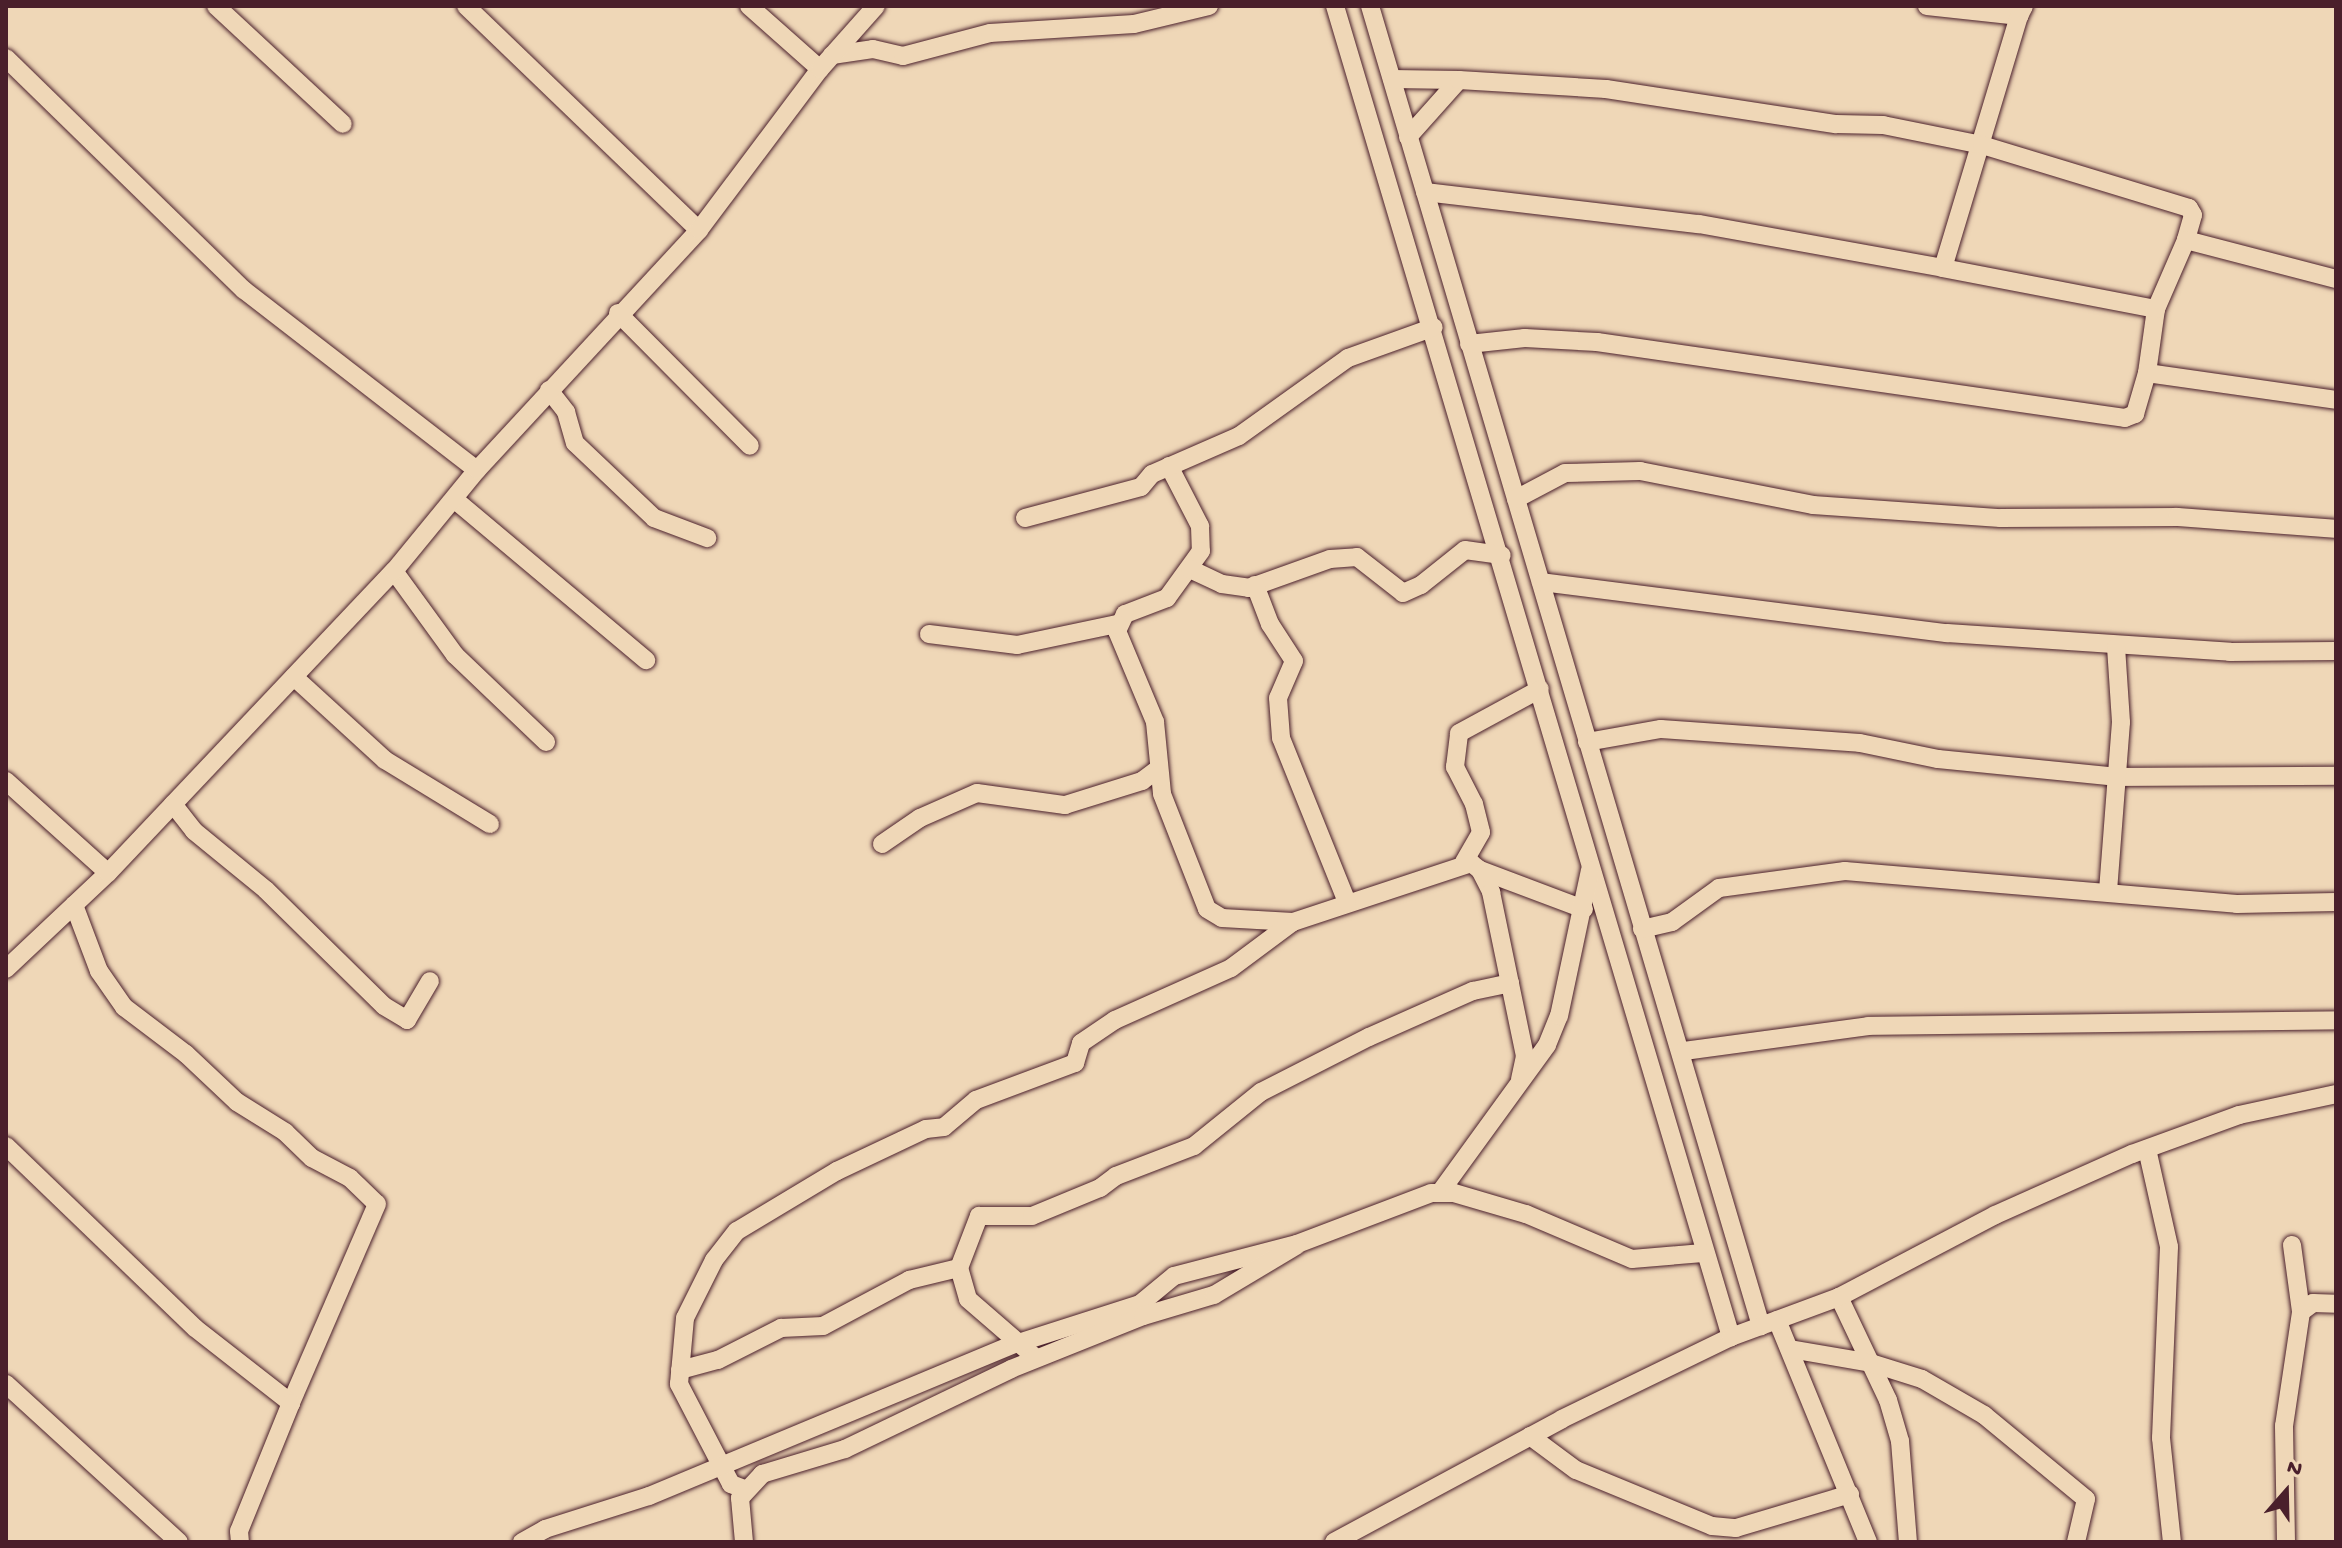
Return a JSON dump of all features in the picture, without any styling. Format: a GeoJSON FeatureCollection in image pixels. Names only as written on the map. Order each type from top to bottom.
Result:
{"type":"FeatureCollection","features":[{"type":"Feature","properties":{"kind":"street"},"geometry":{"type":"LineString","coordinates":[[216,6],[343,124]]}},
{"type":"Feature","properties":{"kind":"street"},"geometry":{"type":"LineString","coordinates":[[466,6],[699,230]]}},
{"type":"Feature","properties":{"kind":"street"},"geometry":{"type":"LineString","coordinates":[[749,6],[826,62]]}},
{"type":"Feature","properties":{"kind":"street"},"geometry":{"type":"LineString","coordinates":[[6,969],[108,873],[394,571],[477,470],[618,313],[699,230],[826,62],[876,6]]}},
{"type":"Feature","properties":{"kind":"street"},"geometry":{"type":"LineString","coordinates":[[826,62],[873,49],[903,56],[990,33],[1134,24],[1209,6]]}},
{"type":"Feature","properties":{"kind":"street"},"geometry":{"type":"LineString","coordinates":[[1335,6],[1502,555],[1703,1253],[1731,1337]]}},
{"type":"Feature","properties":{"kind":"street"},"geometry":{"type":"LineString","coordinates":[[1370,6],[1642,929],[1684,1051],[1769,1323],[1790,1349],[1868,1542]]}},
{"type":"Feature","properties":{"kind":"street"},"geometry":{"type":"LineString","coordinates":[[1927,6],[2022,11],[1943,268]]}},
{"type":"Feature","properties":{"kind":"street"},"geometry":{"type":"LineString","coordinates":[[6,58],[244,290],[477,470]]}},
{"type":"Feature","properties":{"kind":"street"},"geometry":{"type":"LineString","coordinates":[[1392,79],[1606,89],[1836,124],[1883,125],[1982,145],[2189,208],[2193,215],[2186,240],[2177,249],[2156,309],[2147,373],[2135,414],[2125,418],[1597,342],[1525,338],[1469,344]]}},
{"type":"Feature","properties":{"kind":"street"},"geometry":{"type":"LineString","coordinates":[[1408,137],[1459,80]]}},
{"type":"Feature","properties":{"kind":"street"},"geometry":{"type":"LineString","coordinates":[[1425,192],[1699,224],[2156,309]]}},
{"type":"Feature","properties":{"kind":"street"},"geometry":{"type":"LineString","coordinates":[[2186,240],[2336,279]]}},
{"type":"Feature","properties":{"kind":"street"},"geometry":{"type":"LineString","coordinates":[[618,313],[750,446]]}},
{"type":"Feature","properties":{"kind":"street"},"geometry":{"type":"LineString","coordinates":[[1025,518],[1141,487],[1152,474],[1239,436],[1348,358],[1434,327]]}},
{"type":"Feature","properties":{"kind":"street"},"geometry":{"type":"LineString","coordinates":[[2147,373],[2336,400]]}},
{"type":"Feature","properties":{"kind":"street"},"geometry":{"type":"LineString","coordinates":[[549,390],[566,412],[575,443],[654,518],[707,538]]}},
{"type":"Feature","properties":{"kind":"street"},"geometry":{"type":"LineString","coordinates":[[929,634],[1017,645],[1117,624],[1125,614],[1167,598],[1201,551],[1200,526],[1169,466]]}},
{"type":"Feature","properties":{"kind":"street"},"geometry":{"type":"LineString","coordinates":[[1516,499],[1565,473],[1625,470],[1826,506],[2001,518],[2177,517],[2336,529]]}},
{"type":"Feature","properties":{"kind":"street"},"geometry":{"type":"LineString","coordinates":[[454,499],[646,660]]}},
{"type":"Feature","properties":{"kind":"street"},"geometry":{"type":"LineString","coordinates":[[1190,569],[1233,587],[1255,585],[1346,556],[1375,566],[1403,593],[1421,585],[1465,550],[1502,555]]}},
{"type":"Feature","properties":{"kind":"street"},"geometry":{"type":"LineString","coordinates":[[394,571],[455,655],[546,742]]}},
{"type":"Feature","properties":{"kind":"street"},"geometry":{"type":"LineString","coordinates":[[1541,582],[1716,602],[1854,625],[2116,647],[2336,651]]}},
{"type":"Feature","properties":{"kind":"street"},"geometry":{"type":"LineString","coordinates":[[1255,585],[1270,624],[1294,661],[1278,698],[1281,738],[1347,902]]}},
{"type":"Feature","properties":{"kind":"street"},"geometry":{"type":"LineString","coordinates":[[1117,624],[1122,651],[1140,677],[1155,722],[1162,794],[1207,909],[1222,918],[1293,922]]}},
{"type":"Feature","properties":{"kind":"street"},"geometry":{"type":"LineString","coordinates":[[2108,891],[2121,722],[2116,647]]}},
{"type":"Feature","properties":{"kind":"street"},"geometry":{"type":"LineString","coordinates":[[294,677],[385,760],[490,824]]}},
{"type":"Feature","properties":{"kind":"street"},"geometry":{"type":"LineString","coordinates":[[1472,866],[1481,832],[1474,804],[1455,767],[1459,733],[1540,689]]}},
{"type":"Feature","properties":{"kind":"street"},"geometry":{"type":"LineString","coordinates":[[1587,742],[1661,729],[1860,743],[1938,759],[2118,777],[2336,776]]}},
{"type":"Feature","properties":{"kind":"street"},"geometry":{"type":"LineString","coordinates":[[882,844],[920,818],[977,793],[1065,805],[1142,781],[1158,769]]}},
{"type":"Feature","properties":{"kind":"street"},"geometry":{"type":"LineString","coordinates":[[6,781],[108,873]]}},
{"type":"Feature","properties":{"kind":"street"},"geometry":{"type":"LineString","coordinates":[[173,804],[194,831],[266,890],[384,1006],[407,1020],[430,981]]}},
{"type":"Feature","properties":{"kind":"street"},"geometry":{"type":"LineString","coordinates":[[522,1542],[545,1529],[649,1496],[1015,1344],[1140,1304],[1174,1276],[1297,1244],[1441,1191],[1547,1045],[1559,1016],[1584,909],[1591,863]]}},
{"type":"Feature","properties":{"kind":"street"},"geometry":{"type":"LineString","coordinates":[[1472,866],[1491,892],[1525,1056],[1520,1079]]}},
{"type":"Feature","properties":{"kind":"street"},"geometry":{"type":"LineString","coordinates":[[744,1489],[731,1484],[724,1464],[702,1434],[679,1384],[685,1318],[714,1260],[737,1231],[837,1171],[926,1129],[944,1127],[976,1100],[1075,1063],[1081,1043],[1115,1020],[1231,968],[1293,922],[1347,902],[1472,866],[1584,909]]}},
{"type":"Feature","properties":{"kind":"street"},"geometry":{"type":"LineString","coordinates":[[1642,929],[1672,922],[1719,888],[1845,871],[1986,886],[2108,891],[2237,904],[2336,902]]}},
{"type":"Feature","properties":{"kind":"street"},"geometry":{"type":"LineString","coordinates":[[74,905],[99,971],[124,1007],[186,1054],[237,1102],[285,1132],[312,1158],[350,1178],[377,1204],[239,1531],[240,1542]]}},
{"type":"Feature","properties":{"kind":"street"},"geometry":{"type":"LineString","coordinates":[[1036,1358],[1015,1344],[968,1299],[959,1268],[979,1216],[1032,1216],[1100,1188],[1116,1176],[1194,1146],[1261,1092],[1369,1037],[1473,991],[1510,983]]}},
{"type":"Feature","properties":{"kind":"street"},"geometry":{"type":"LineString","coordinates":[[1684,1051],[1868,1026],[2336,1020]]}},
{"type":"Feature","properties":{"kind":"street"},"geometry":{"type":"LineString","coordinates":[[1334,1542],[1530,1436],[1731,1337],[1839,1297],[1995,1215],[2147,1149],[2239,1115],[2336,1094]]}},
{"type":"Feature","properties":{"kind":"street"},"geometry":{"type":"LineString","coordinates":[[6,1146],[195,1328],[291,1403]]}},
{"type":"Feature","properties":{"kind":"street"},"geometry":{"type":"LineString","coordinates":[[2147,1149],[2169,1247],[2161,1438],[2172,1542]]}},
{"type":"Feature","properties":{"kind":"street"},"geometry":{"type":"LineString","coordinates":[[1441,1191],[1539,1218],[1632,1259],[1703,1253]]}},
{"type":"Feature","properties":{"kind":"street"},"geometry":{"type":"LineString","coordinates":[[744,1542],[740,1507],[744,1489],[778,1466],[845,1449],[1036,1358],[1143,1316],[1214,1295],[1280,1260],[1297,1244]]}},
{"type":"Feature","properties":{"kind":"street"},"geometry":{"type":"LineString","coordinates":[[2286,1542],[2284,1426],[2301,1312],[2292,1245]]}},
{"type":"Feature","properties":{"kind":"street"},"geometry":{"type":"LineString","coordinates":[[680,1370],[718,1360],[781,1328],[823,1326],[909,1280],[959,1268]]}},
{"type":"Feature","properties":{"kind":"street"},"geometry":{"type":"LineString","coordinates":[[1839,1297],[1871,1363],[1900,1441],[1908,1542]]}},
{"type":"Feature","properties":{"kind":"street"},"geometry":{"type":"LineString","coordinates":[[2301,1312],[2313,1303],[2336,1304]]}},
{"type":"Feature","properties":{"kind":"street"},"geometry":{"type":"LineString","coordinates":[[1790,1349],[1871,1363],[1948,1391],[2086,1499],[2076,1542]]}},
{"type":"Feature","properties":{"kind":"street"},"geometry":{"type":"LineString","coordinates":[[6,1384],[179,1542]]}},
{"type":"Feature","properties":{"kind":"street"},"geometry":{"type":"LineString","coordinates":[[1530,1436],[1586,1475],[1712,1526],[1736,1528],[1850,1494]]}}]}
